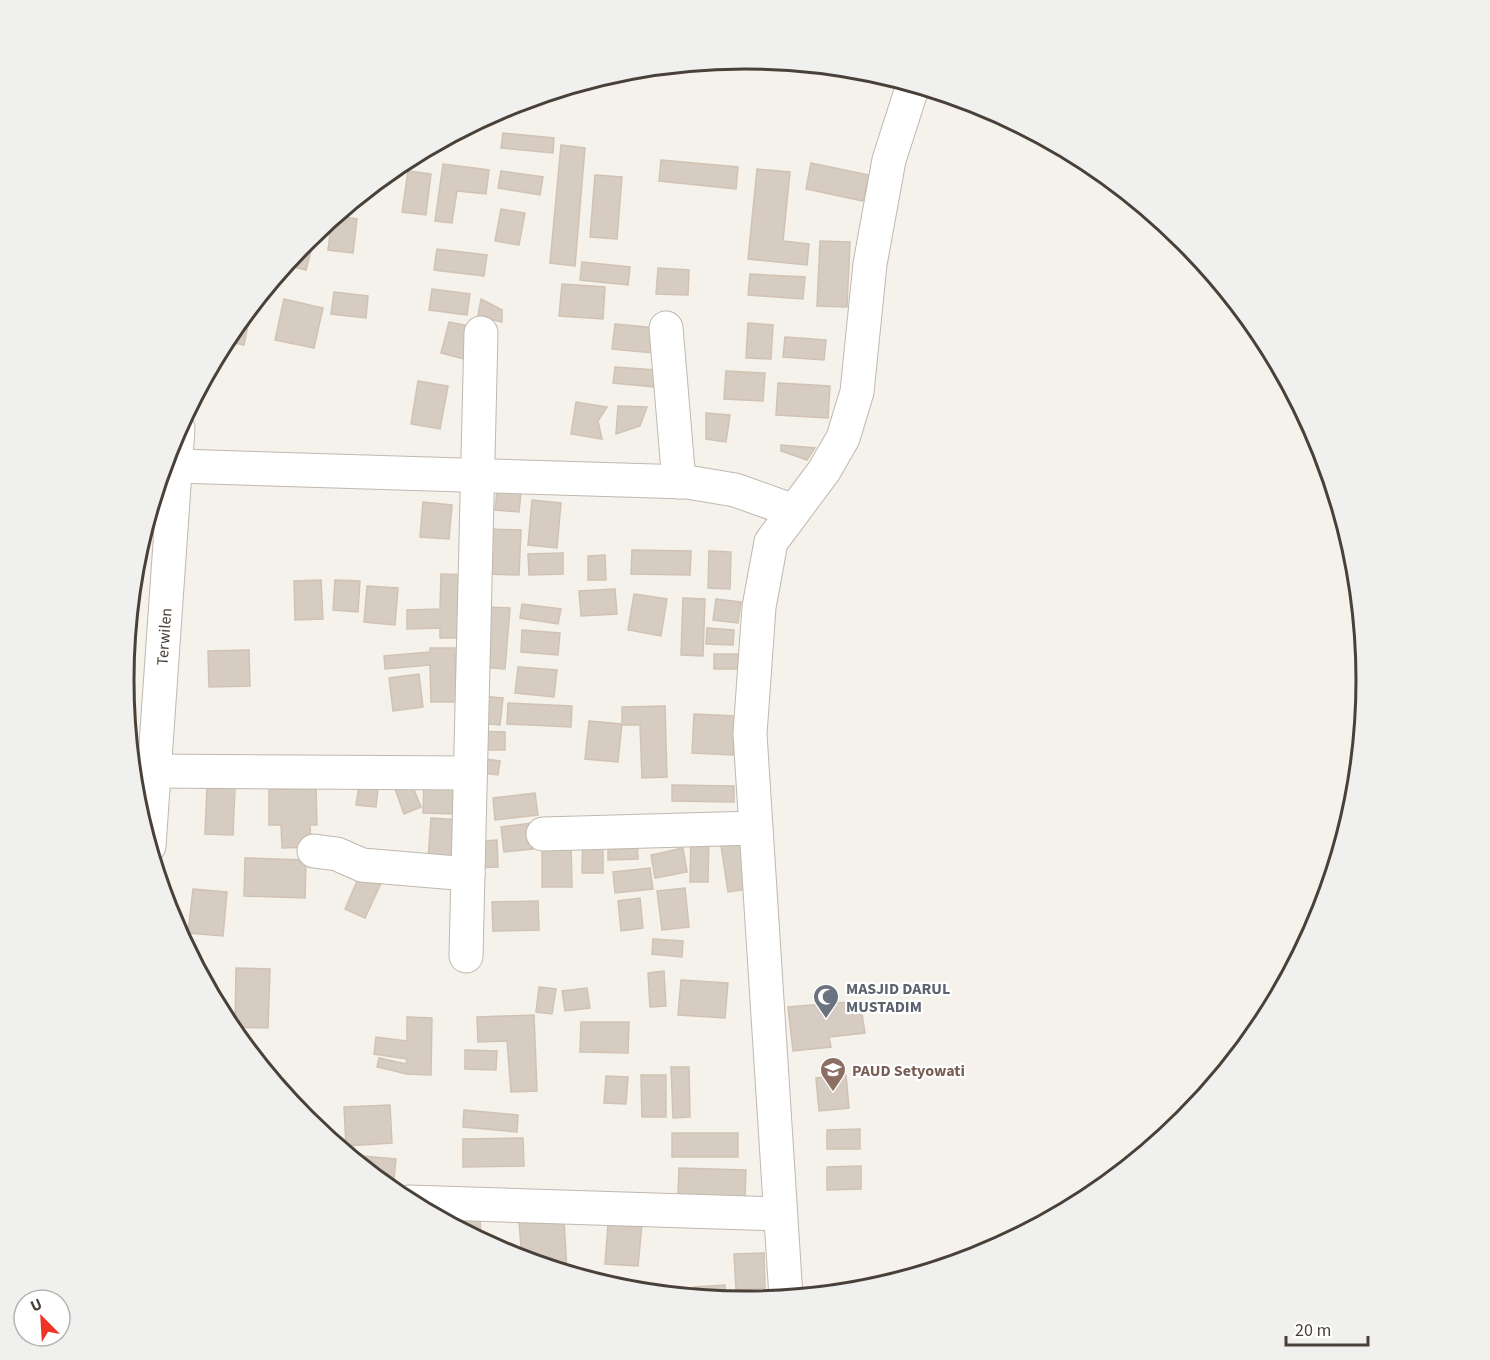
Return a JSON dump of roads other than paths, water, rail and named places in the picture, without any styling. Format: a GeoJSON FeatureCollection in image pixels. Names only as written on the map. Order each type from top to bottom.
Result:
{"type":"FeatureCollection","features":[{"type":"Feature","properties":{"kind":"street"},"geometry":{"type":"LineString","coordinates":[[785,1290],[750,734],[759,607],[771,542],[824,471],[843,438],[857,392],[872,254],[889,160],[910,92]]}},
{"type":"Feature","properties":{"kind":"street"},"geometry":{"type":"LineString","coordinates":[[666,328],[680,482]]}},
{"type":"Feature","properties":{"kind":"street"},"geometry":{"type":"LineString","coordinates":[[466,956],[481,333]]}},
{"type":"Feature","properties":{"kind":"street","name":"Terwilen"},"geometry":{"type":"LineString","coordinates":[[148,807],[147,780],[177,455]]}},
{"type":"Feature","properties":{"kind":"street"},"geometry":{"type":"LineString","coordinates":[[177,466],[680,482],[735,490],[794,511]]}},
{"type":"Feature","properties":{"kind":"street"},"geometry":{"type":"LineString","coordinates":[[147,780],[470,773]]}},
{"type":"Feature","properties":{"kind":"street"},"geometry":{"type":"LineString","coordinates":[[543,834],[755,828]]}},
{"type":"Feature","properties":{"kind":"street"},"geometry":{"type":"LineString","coordinates":[[314,851],[337,854],[362,865],[468,873]]}},
{"type":"Feature","properties":{"kind":"street"},"geometry":{"type":"LineString","coordinates":[[435,1206],[780,1214]]}},
{"type":"Feature","properties":{"kind":"place","name":"MASJID DARUL MUSTADIM"},"geometry":{"type":"Point","coordinates":[826,1020]}},
{"type":"Feature","properties":{"kind":"place","name":"PAUD Setyowati"},"geometry":{"type":"Point","coordinates":[833,1093]}}]}
